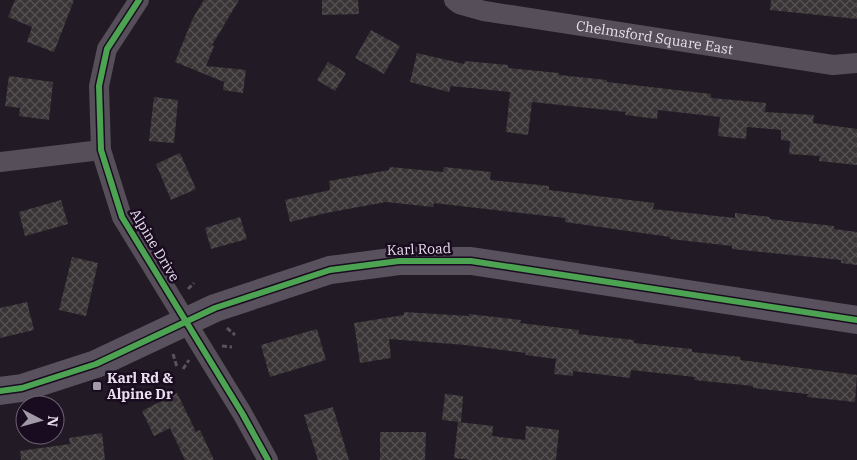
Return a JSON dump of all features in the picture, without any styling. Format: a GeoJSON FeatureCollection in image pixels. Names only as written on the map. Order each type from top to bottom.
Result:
{"type":"FeatureCollection","features":[{"type":"Feature","properties":{"kind":"street","name":"Alpine Drive"},"geometry":{"type":"LineString","coordinates":[[139,0],[107,49],[98,86],[100,150],[122,217],[242,412],[268,460]]}},
{"type":"Feature","properties":{"kind":"street","name":"Chelmsford Square East"},"geometry":{"type":"LineString","coordinates":[[454,0],[459,4],[484,11],[833,65],[857,64]]}},
{"type":"Feature","properties":{"kind":"street"},"geometry":{"type":"LineString","coordinates":[[0,162],[100,150]]}},
{"type":"Feature","properties":{"kind":"street","name":"Karl Road"},"geometry":{"type":"LineString","coordinates":[[0,391],[22,388],[96,364],[215,308],[330,270],[399,261],[471,261],[857,320]]}},
{"type":"Feature","properties":{"kind":"path"},"geometry":{"type":"LineString","coordinates":[[187,289],[194,283]]}},
{"type":"Feature","properties":{"kind":"path"},"geometry":{"type":"LineString","coordinates":[[227,328],[235,336]]}},
{"type":"Feature","properties":{"kind":"path"},"geometry":{"type":"LineString","coordinates":[[173,354],[177,367]]}},
{"type":"Feature","properties":{"kind":"path"},"geometry":{"type":"LineString","coordinates":[[183,369],[190,360]]}},
{"type":"Feature","properties":{"kind":"building"},"geometry":{"type":"Polygon","coordinates":[[[15,0],[74,0],[54,52],[27,42],[32,27],[8,17],[15,0]]]}},
{"type":"Feature","properties":{"kind":"building"},"geometry":{"type":"Polygon","coordinates":[[[204,0],[239,0],[212,45],[214,46],[206,66],[246,70],[243,93],[223,90],[224,82],[175,62],[193,18],[204,0]]]}},
{"type":"Feature","properties":{"kind":"building"},"geometry":{"type":"Polygon","coordinates":[[[322,0],[358,0],[359,14],[322,15],[322,0]]]}},
{"type":"Feature","properties":{"kind":"building"},"geometry":{"type":"Polygon","coordinates":[[[771,0],[857,0],[857,19],[770,10],[771,0]]]}},
{"type":"Feature","properties":{"kind":"building"},"geometry":{"type":"Polygon","coordinates":[[[371,30],[400,46],[384,74],[355,58],[371,30]]]}},
{"type":"Feature","properties":{"kind":"building"},"geometry":{"type":"Polygon","coordinates":[[[417,53],[464,64],[465,61],[508,65],[508,68],[559,73],[559,75],[607,80],[607,82],[711,94],[711,98],[766,103],[765,112],[814,115],[813,123],[857,129],[857,165],[819,161],[820,156],[789,154],[790,141],[781,140],[781,130],[747,127],[746,139],[718,136],[720,117],[658,110],[657,119],[625,115],[626,112],[532,102],[528,135],[506,132],[510,92],[451,86],[449,92],[410,82],[417,53]]]}},
{"type":"Feature","properties":{"kind":"building"},"geometry":{"type":"Polygon","coordinates":[[[328,62],[346,73],[335,91],[317,80],[328,62]]]}},
{"type":"Feature","properties":{"kind":"building"},"geometry":{"type":"Polygon","coordinates":[[[9,76],[53,82],[49,120],[19,116],[20,108],[5,106],[9,76]]]}},
{"type":"Feature","properties":{"kind":"building"},"geometry":{"type":"Polygon","coordinates":[[[154,97],[178,100],[174,143],[149,141],[154,97]]]}},
{"type":"Feature","properties":{"kind":"building"},"geometry":{"type":"Polygon","coordinates":[[[180,153],[196,189],[171,200],[156,164],[180,153]]]}},
{"type":"Feature","properties":{"kind":"building"},"geometry":{"type":"Polygon","coordinates":[[[390,167],[443,172],[444,167],[491,172],[490,180],[549,186],[549,190],[654,203],[653,209],[735,218],[735,213],[834,226],[834,229],[857,232],[857,265],[841,263],[841,260],[732,249],[732,246],[670,239],[670,237],[565,222],[565,218],[434,203],[433,207],[386,202],[290,222],[285,200],[330,190],[329,181],[389,170],[390,167]]]}},
{"type":"Feature","properties":{"kind":"building"},"geometry":{"type":"Polygon","coordinates":[[[61,200],[68,224],[25,236],[19,212],[61,200]]]}},
{"type":"Feature","properties":{"kind":"building"},"geometry":{"type":"Polygon","coordinates":[[[240,217],[247,239],[211,249],[205,228],[240,217]]]}},
{"type":"Feature","properties":{"kind":"building"},"geometry":{"type":"Polygon","coordinates":[[[72,257],[98,263],[86,316],[59,310],[72,257]]]}},
{"type":"Feature","properties":{"kind":"building"},"geometry":{"type":"Polygon","coordinates":[[[27,302],[34,330],[0,338],[0,308],[27,302]]]}},
{"type":"Feature","properties":{"kind":"building"},"geometry":{"type":"Polygon","coordinates":[[[404,312],[469,316],[469,314],[521,320],[520,323],[579,330],[578,334],[634,340],[634,343],[692,349],[692,352],[741,357],[740,360],[857,375],[855,402],[807,397],[808,394],[753,388],[753,386],[694,380],[695,377],[631,370],[630,378],[573,371],[573,376],[554,374],[556,359],[465,345],[389,339],[391,358],[360,363],[354,323],[404,315],[404,312]]]}},
{"type":"Feature","properties":{"kind":"building"},"geometry":{"type":"Polygon","coordinates":[[[317,329],[326,360],[270,377],[261,345],[317,329]]]}},
{"type":"Feature","properties":{"kind":"building"},"geometry":{"type":"Polygon","coordinates":[[[177,393],[196,432],[200,430],[214,460],[185,460],[170,428],[154,436],[142,411],[177,393]]]}},
{"type":"Feature","properties":{"kind":"building"},"geometry":{"type":"Polygon","coordinates":[[[445,394],[463,396],[461,422],[442,420],[445,394]]]}},
{"type":"Feature","properties":{"kind":"building"},"geometry":{"type":"Polygon","coordinates":[[[333,407],[349,460],[318,460],[304,415],[333,407]]]}},
{"type":"Feature","properties":{"kind":"building"},"geometry":{"type":"Polygon","coordinates":[[[458,422],[493,426],[492,436],[525,440],[526,426],[559,430],[556,460],[471,460],[454,458],[458,422]]]}},
{"type":"Feature","properties":{"kind":"building"},"geometry":{"type":"Polygon","coordinates":[[[380,432],[426,432],[425,460],[380,460],[380,432]]]}},
{"type":"Feature","properties":{"kind":"building"},"geometry":{"type":"Polygon","coordinates":[[[102,433],[105,460],[21,460],[20,451],[70,444],[69,438],[102,433]]]}},
{"type":"Feature","properties":{"kind":"cycle path"},"geometry":{"type":"LineString","coordinates":[[139,0],[107,49],[99,86],[101,150],[122,217],[242,413],[268,460]]}},
{"type":"Feature","properties":{"kind":"cycle path"},"geometry":{"type":"LineString","coordinates":[[0,391],[22,388],[96,364],[215,308],[330,270],[399,261],[471,261],[857,320]]}},
{"type":"Feature","properties":{"kind":"place","name":"Karl Rd & Alpine Dr"},"geometry":{"type":"Point","coordinates":[97,386]}}]}
